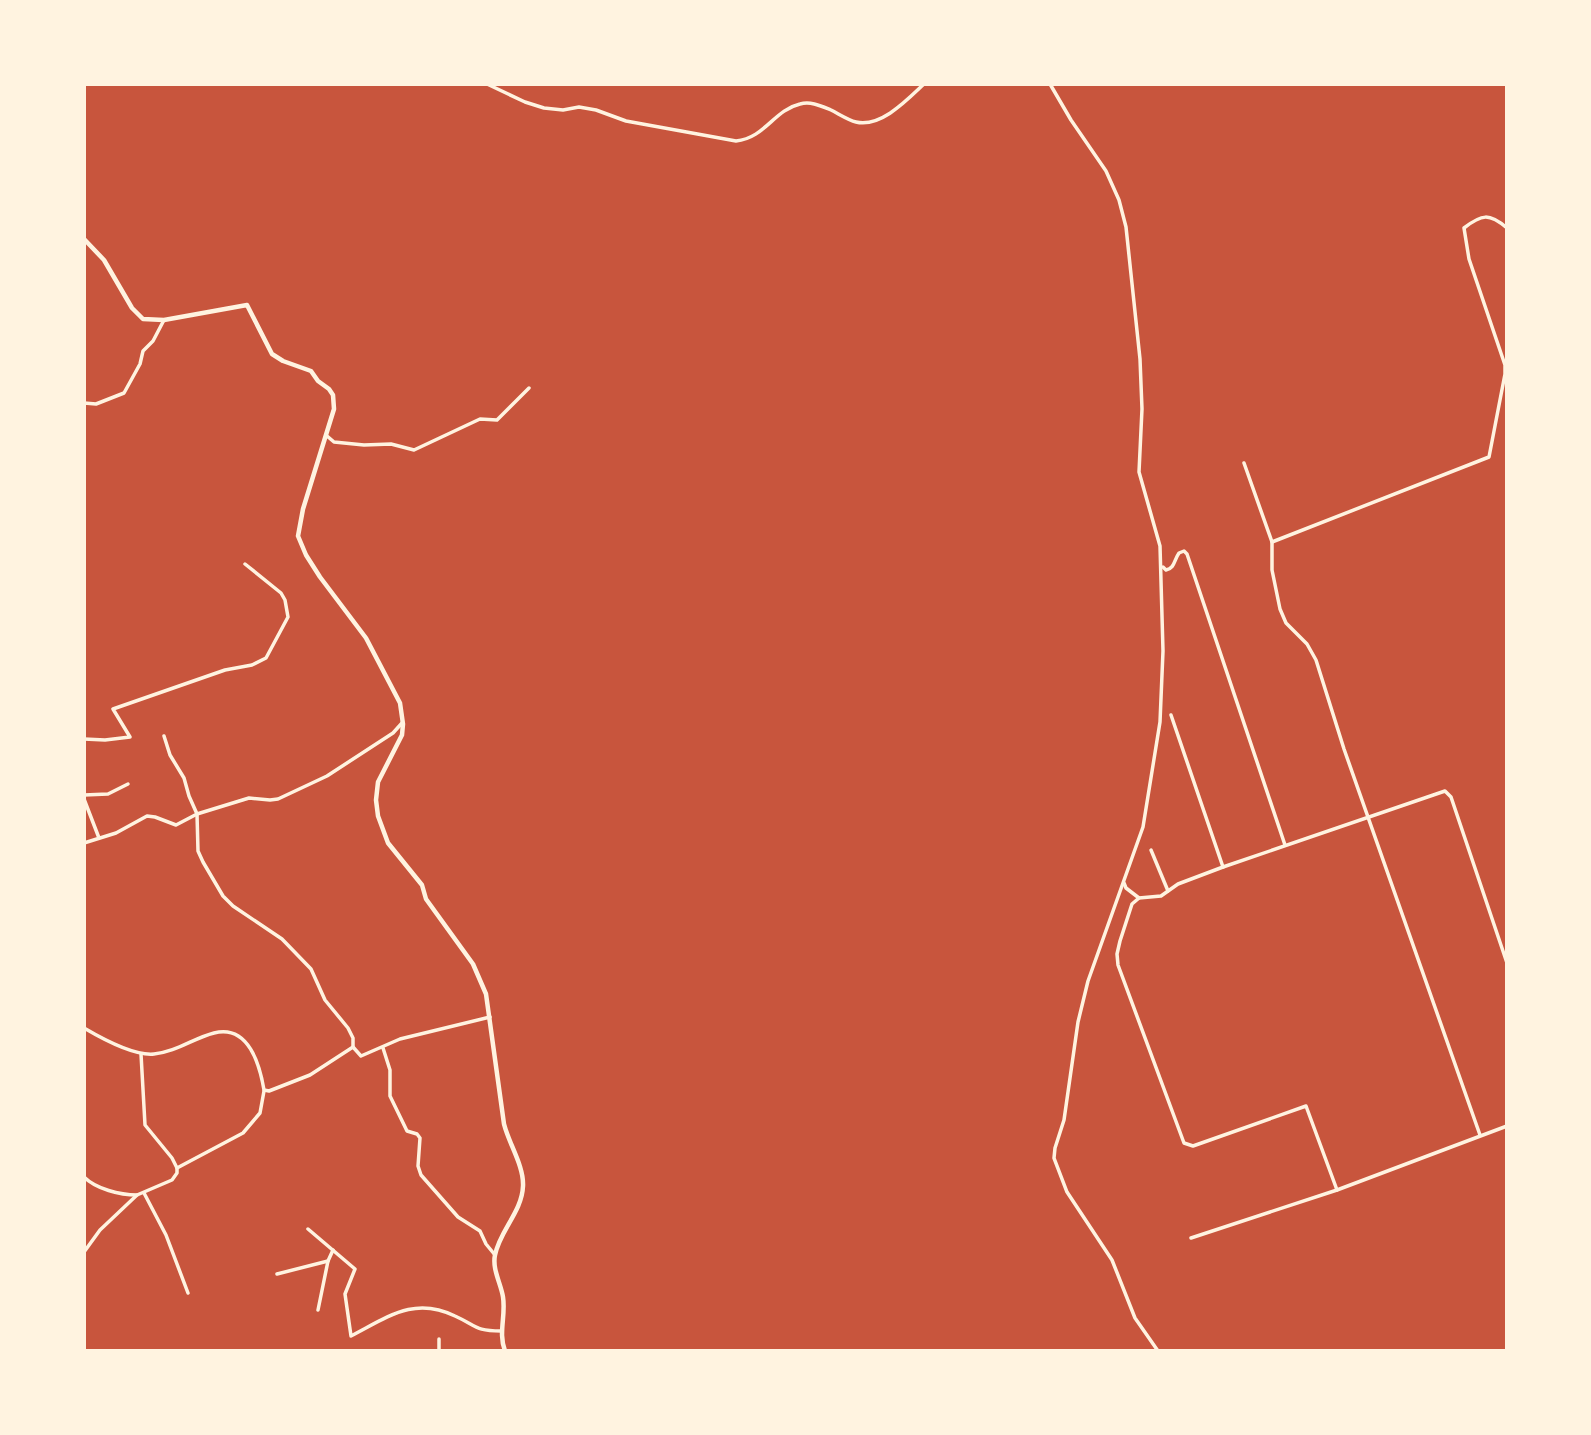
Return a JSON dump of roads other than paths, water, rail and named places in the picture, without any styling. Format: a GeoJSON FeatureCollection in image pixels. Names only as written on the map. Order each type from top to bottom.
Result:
{"type":"FeatureCollection","features":[{"type":"Feature","properties":{"kind":"street"},"geometry":{"type":"LineString","coordinates":[[487,84],[544,108],[563,110],[579,107],[626,121],[736,141],[753,138],[788,108],[806,103],[821,106],[856,122],[870,121],[897,108],[925,84]]}},
{"type":"Feature","properties":{"kind":"street"},"geometry":{"type":"LineString","coordinates":[[1050,84],[1106,171],[1122,210],[1130,251],[1140,350],[1142,396],[1139,472],[1145,501],[1158,536],[1162,566],[1163,651],[1158,737],[1143,827],[1088,981],[1078,1022],[1064,1120],[1054,1158],[1067,1192],[1111,1260],[1135,1318],[1158,1351]]}},
{"type":"Feature","properties":{"kind":"street"},"geometry":{"type":"LineString","coordinates":[[1272,541],[1489,457],[1505,365],[1469,259],[1464,228],[1478,217],[1486,216],[1507,229]]}},
{"type":"Feature","properties":{"kind":"street"},"geometry":{"type":"LineString","coordinates":[[84,239],[110,268],[137,314],[146,320],[164,320],[219,312],[241,305],[249,306],[261,336],[272,354],[311,371],[333,395],[334,409],[303,509],[298,536],[320,577],[366,638],[400,704],[403,721],[400,739],[376,788],[380,824],[388,843],[422,886],[426,899],[473,964],[486,994],[504,1124],[524,1183],[520,1202],[495,1255]]}},
{"type":"Feature","properties":{"kind":"street"},"geometry":{"type":"LineString","coordinates":[[84,403],[96,404],[124,393],[140,365],[143,351],[153,341],[164,320]]}},
{"type":"Feature","properties":{"kind":"street"},"geometry":{"type":"LineString","coordinates":[[327,436],[334,442],[391,444],[417,450],[480,419],[497,420],[529,388]]}},
{"type":"Feature","properties":{"kind":"street"},"geometry":{"type":"LineString","coordinates":[[1244,463],[1272,541],[1272,570],[1280,609],[1286,623],[1307,645],[1316,660],[1480,1135]]}},
{"type":"Feature","properties":{"kind":"street"},"geometry":{"type":"LineString","coordinates":[[1162,566],[1169,570],[1174,566],[1179,553],[1184,551],[1188,556],[1285,845]]}},
{"type":"Feature","properties":{"kind":"street"},"geometry":{"type":"LineString","coordinates":[[84,739],[130,737],[113,709],[225,670],[252,665],[266,658],[288,617],[285,600],[281,593],[246,564]]}},
{"type":"Feature","properties":{"kind":"street"},"geometry":{"type":"LineString","coordinates":[[1171,715],[1223,866]]}},
{"type":"Feature","properties":{"kind":"street"},"geometry":{"type":"LineString","coordinates":[[84,843],[116,833],[147,816],[176,825],[197,814],[249,798],[270,800],[295,792],[327,776],[393,733],[403,721]]}},
{"type":"Feature","properties":{"kind":"street"},"geometry":{"type":"LineString","coordinates":[[164,736],[170,755],[186,782],[197,814],[199,854],[223,896],[242,914],[282,939],[311,969],[325,1000],[348,1028],[353,1038],[353,1046],[361,1056],[421,1033],[490,1017]]}},
{"type":"Feature","properties":{"kind":"street"},"geometry":{"type":"LineString","coordinates":[[99,838],[84,797],[108,794],[128,784]]}},
{"type":"Feature","properties":{"kind":"street"},"geometry":{"type":"LineString","coordinates":[[1124,883],[1126,888],[1139,898],[1156,898],[1178,884],[1223,866],[1443,791],[1448,792],[1507,963]]}},
{"type":"Feature","properties":{"kind":"street"},"geometry":{"type":"LineString","coordinates":[[1151,850],[1168,891]]}},
{"type":"Feature","properties":{"kind":"street"},"geometry":{"type":"LineString","coordinates":[[1139,898],[1132,904],[1118,948],[1117,960],[1184,1143],[1194,1146],[1307,1106],[1337,1189]]}},
{"type":"Feature","properties":{"kind":"street"},"geometry":{"type":"LineString","coordinates":[[84,1028],[141,1054],[151,1055],[176,1049],[213,1033],[236,1035],[248,1044],[256,1057],[264,1090],[260,1113],[243,1133],[177,1168]]}},
{"type":"Feature","properties":{"kind":"street"},"geometry":{"type":"LineString","coordinates":[[264,1090],[271,1091],[310,1075],[353,1046]]}},
{"type":"Feature","properties":{"kind":"street"},"geometry":{"type":"LineString","coordinates":[[383,1047],[390,1070],[390,1096],[407,1131],[420,1138],[418,1166],[421,1175],[458,1217],[480,1231],[495,1255],[503,1302],[501,1331],[505,1351]]}},
{"type":"Feature","properties":{"kind":"street"},"geometry":{"type":"LineString","coordinates":[[84,1177],[93,1185],[137,1195],[172,1180],[176,1175],[177,1168],[163,1145],[145,1125],[141,1054]]}},
{"type":"Feature","properties":{"kind":"street"},"geometry":{"type":"LineString","coordinates":[[1191,1238],[1337,1189],[1507,1126]]}},
{"type":"Feature","properties":{"kind":"street"},"geometry":{"type":"LineString","coordinates":[[144,1193],[166,1235],[188,1293]]}},
{"type":"Feature","properties":{"kind":"street"},"geometry":{"type":"LineString","coordinates":[[84,1252],[100,1230],[137,1195]]}},
{"type":"Feature","properties":{"kind":"street"},"geometry":{"type":"LineString","coordinates":[[308,1229],[355,1269],[345,1294],[351,1336],[419,1306],[440,1309],[480,1330],[501,1331]]}},
{"type":"Feature","properties":{"kind":"street"},"geometry":{"type":"LineString","coordinates":[[318,1310],[328,1261],[333,1250]]}},
{"type":"Feature","properties":{"kind":"street"},"geometry":{"type":"LineString","coordinates":[[277,1274],[328,1261]]}},
{"type":"Feature","properties":{"kind":"street"},"geometry":{"type":"LineString","coordinates":[[439,1339],[439,1351]]}}]}
